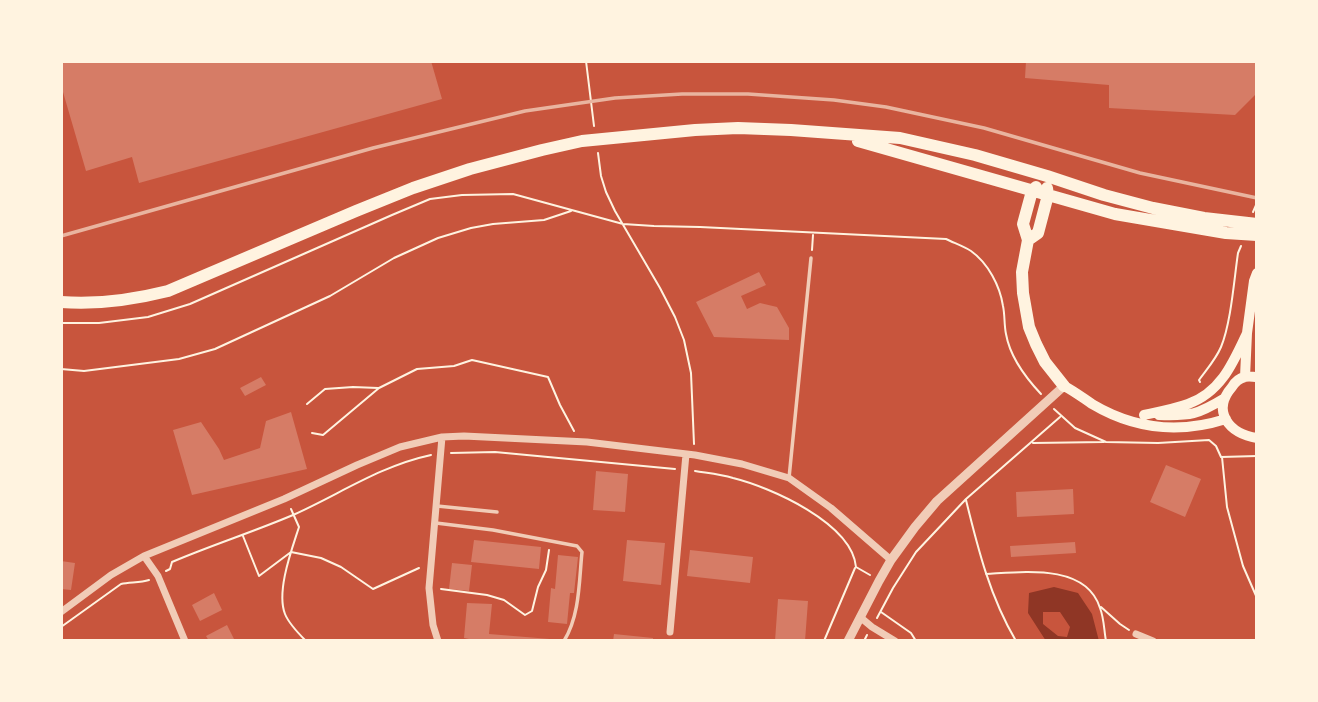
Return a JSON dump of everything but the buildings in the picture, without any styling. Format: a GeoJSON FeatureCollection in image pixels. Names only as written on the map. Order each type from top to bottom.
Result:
{"type":"FeatureCollection","features":[{"type":"Feature","properties":{"kind":"highway"},"geometry":{"type":"LineString","coordinates":[[61,302],[112,302],[168,291],[412,188],[542,149],[611,137],[695,130],[738,128],[900,138],[975,155],[1104,195],[1257,235]]}},
{"type":"Feature","properties":{"kind":"highway"},"geometry":{"type":"LineString","coordinates":[[823,132],[1115,214],[1227,227],[1254,220]]}},
{"type":"Feature","properties":{"kind":"highway"},"geometry":{"type":"LineString","coordinates":[[1047,176],[1032,191],[1023,225],[1028,240],[1022,272],[1023,293],[1035,344],[1064,386]]}},
{"type":"Feature","properties":{"kind":"highway"},"geometry":{"type":"LineString","coordinates":[[1028,240],[1038,233],[1048,195],[1047,176]]}},
{"type":"Feature","properties":{"kind":"main road"},"geometry":{"type":"LineString","coordinates":[[1257,273],[1247,333],[1251,377],[1238,380],[1223,404],[1230,427],[1239,434],[1257,438]]}},
{"type":"Feature","properties":{"kind":"main road"},"geometry":{"type":"LineString","coordinates":[[1144,415],[1186,405],[1208,393],[1231,368],[1247,333]]}},
{"type":"Feature","properties":{"kind":"main road"},"geometry":{"type":"LineString","coordinates":[[1064,386],[1112,414],[1145,426],[1180,428],[1209,425],[1226,419]]}},
{"type":"Feature","properties":{"kind":"main road"},"geometry":{"type":"LineString","coordinates":[[1112,414],[1185,416],[1205,410],[1225,398]]}},
{"type":"Feature","properties":{"kind":"street"},"geometry":{"type":"LineString","coordinates":[[848,641],[891,560],[937,501],[1064,386]]}},
{"type":"Feature","properties":{"kind":"street"},"geometry":{"type":"LineString","coordinates":[[61,612],[111,575],[144,556],[284,499],[400,447],[442,437],[587,442],[695,455],[743,464],[789,478],[831,508],[891,560]]}},
{"type":"Feature","properties":{"kind":"street"},"geometry":{"type":"LineString","coordinates":[[438,641],[433,625],[429,588],[442,437]]}},
{"type":"Feature","properties":{"kind":"street"},"geometry":{"type":"LineString","coordinates":[[670,632],[690,470],[686,454]]}},
{"type":"Feature","properties":{"kind":"street"},"geometry":{"type":"LineString","coordinates":[[144,556],[158,576],[185,641]]}},
{"type":"Feature","properties":{"kind":"street"},"geometry":{"type":"LineString","coordinates":[[860,617],[895,641]]}},
{"type":"Feature","properties":{"kind":"street"},"geometry":{"type":"LineString","coordinates":[[1136,634],[1153,641]]}},
{"type":"Feature","properties":{"kind":"lane"},"geometry":{"type":"LineString","coordinates":[[789,478],[811,258]]}},
{"type":"Feature","properties":{"kind":"lane"},"geometry":{"type":"LineString","coordinates":[[435,505],[497,512]]}},
{"type":"Feature","properties":{"kind":"lane"},"geometry":{"type":"LineString","coordinates":[[434,523],[493,530],[577,546],[582,552],[578,594],[571,630],[564,641]]}},
{"type":"Feature","properties":{"kind":"path"},"geometry":{"type":"LineString","coordinates":[[586,61],[594,125]]}},
{"type":"Feature","properties":{"kind":"path"},"geometry":{"type":"LineString","coordinates":[[597,150],[606,192],[660,288],[684,340],[691,373],[695,455]]}},
{"type":"Feature","properties":{"kind":"path"},"geometry":{"type":"LineString","coordinates":[[61,323],[99,323],[148,317],[190,304],[430,199],[462,195],[513,194],[623,223],[654,226],[946,239],[971,252],[985,264],[994,279],[1003,304],[1006,335],[1013,356],[1026,378],[1074,428],[1106,442]]}},
{"type":"Feature","properties":{"kind":"path"},"geometry":{"type":"LineString","coordinates":[[1254,220],[1257,203]]}},
{"type":"Feature","properties":{"kind":"path"},"geometry":{"type":"LineString","coordinates":[[61,369],[84,371],[179,359],[215,349],[330,296],[394,258],[438,238],[493,224],[544,220],[572,211]]}},
{"type":"Feature","properties":{"kind":"path"},"geometry":{"type":"LineString","coordinates":[[811,258],[813,234]]}},
{"type":"Feature","properties":{"kind":"path"},"geometry":{"type":"LineString","coordinates":[[1227,324],[1238,253],[1243,240]]}},
{"type":"Feature","properties":{"kind":"path"},"geometry":{"type":"LineString","coordinates":[[312,433],[323,435],[379,388],[417,369],[454,366],[472,359],[548,377],[576,433],[587,442]]}},
{"type":"Feature","properties":{"kind":"path"},"geometry":{"type":"LineString","coordinates":[[307,404],[325,389],[379,388]]}},
{"type":"Feature","properties":{"kind":"path"},"geometry":{"type":"LineString","coordinates":[[866,640],[892,588],[916,552],[966,499],[1061,416]]}},
{"type":"Feature","properties":{"kind":"path"},"geometry":{"type":"LineString","coordinates":[[1032,443],[1158,443],[1209,440],[1222,457],[1227,507],[1243,566],[1257,598]]}},
{"type":"Feature","properties":{"kind":"path"},"geometry":{"type":"LineString","coordinates":[[61,628],[121,584],[142,582],[158,576],[170,569],[172,562],[295,514],[363,479],[408,460],[440,453],[495,452],[690,470],[733,478],[773,492],[817,514],[847,542],[855,558],[856,567],[824,641]]}},
{"type":"Feature","properties":{"kind":"path"},"geometry":{"type":"LineString","coordinates":[[1222,457],[1257,456]]}},
{"type":"Feature","properties":{"kind":"path"},"geometry":{"type":"LineString","coordinates":[[284,499],[295,514],[299,527],[283,585],[285,613],[306,641]]}},
{"type":"Feature","properties":{"kind":"path"},"geometry":{"type":"LineString","coordinates":[[966,499],[978,552],[1003,618],[1016,641]]}},
{"type":"Feature","properties":{"kind":"path"},"geometry":{"type":"LineString","coordinates":[[243,536],[259,576],[291,552],[321,558],[341,567],[373,589],[430,563]]}},
{"type":"Feature","properties":{"kind":"path"},"geometry":{"type":"LineString","coordinates":[[429,588],[487,594],[504,600],[524,615],[532,611],[546,570],[551,542]]}},
{"type":"Feature","properties":{"kind":"path"},"geometry":{"type":"LineString","coordinates":[[856,567],[879,581]]}},
{"type":"Feature","properties":{"kind":"path"},"geometry":{"type":"LineString","coordinates":[[986,574],[1030,572],[1062,575],[1086,586],[1100,606],[1119,624],[1136,634]]}},
{"type":"Feature","properties":{"kind":"path"},"geometry":{"type":"LineString","coordinates":[[1100,606],[1106,641]]}},
{"type":"Feature","properties":{"kind":"path"},"geometry":{"type":"LineString","coordinates":[[880,611],[911,633],[916,641]]}},
{"type":"Feature","properties":{"kind":"shaded area"},"geometry":{"type":"Polygon","coordinates":[[[1054,587],[1078,593],[1092,614],[1099,641],[1046,641],[1028,613],[1029,593],[1054,587]],[[1043,612],[1043,624],[1058,636],[1067,637],[1070,627],[1060,612],[1043,612]]]}},
{"type":"Feature","properties":{"kind":"railway"},"geometry":{"type":"LineString","coordinates":[[61,236],[373,148],[525,111],[615,98],[682,94],[748,94],[886,107],[984,128],[1140,173],[1257,198]]}}]}
